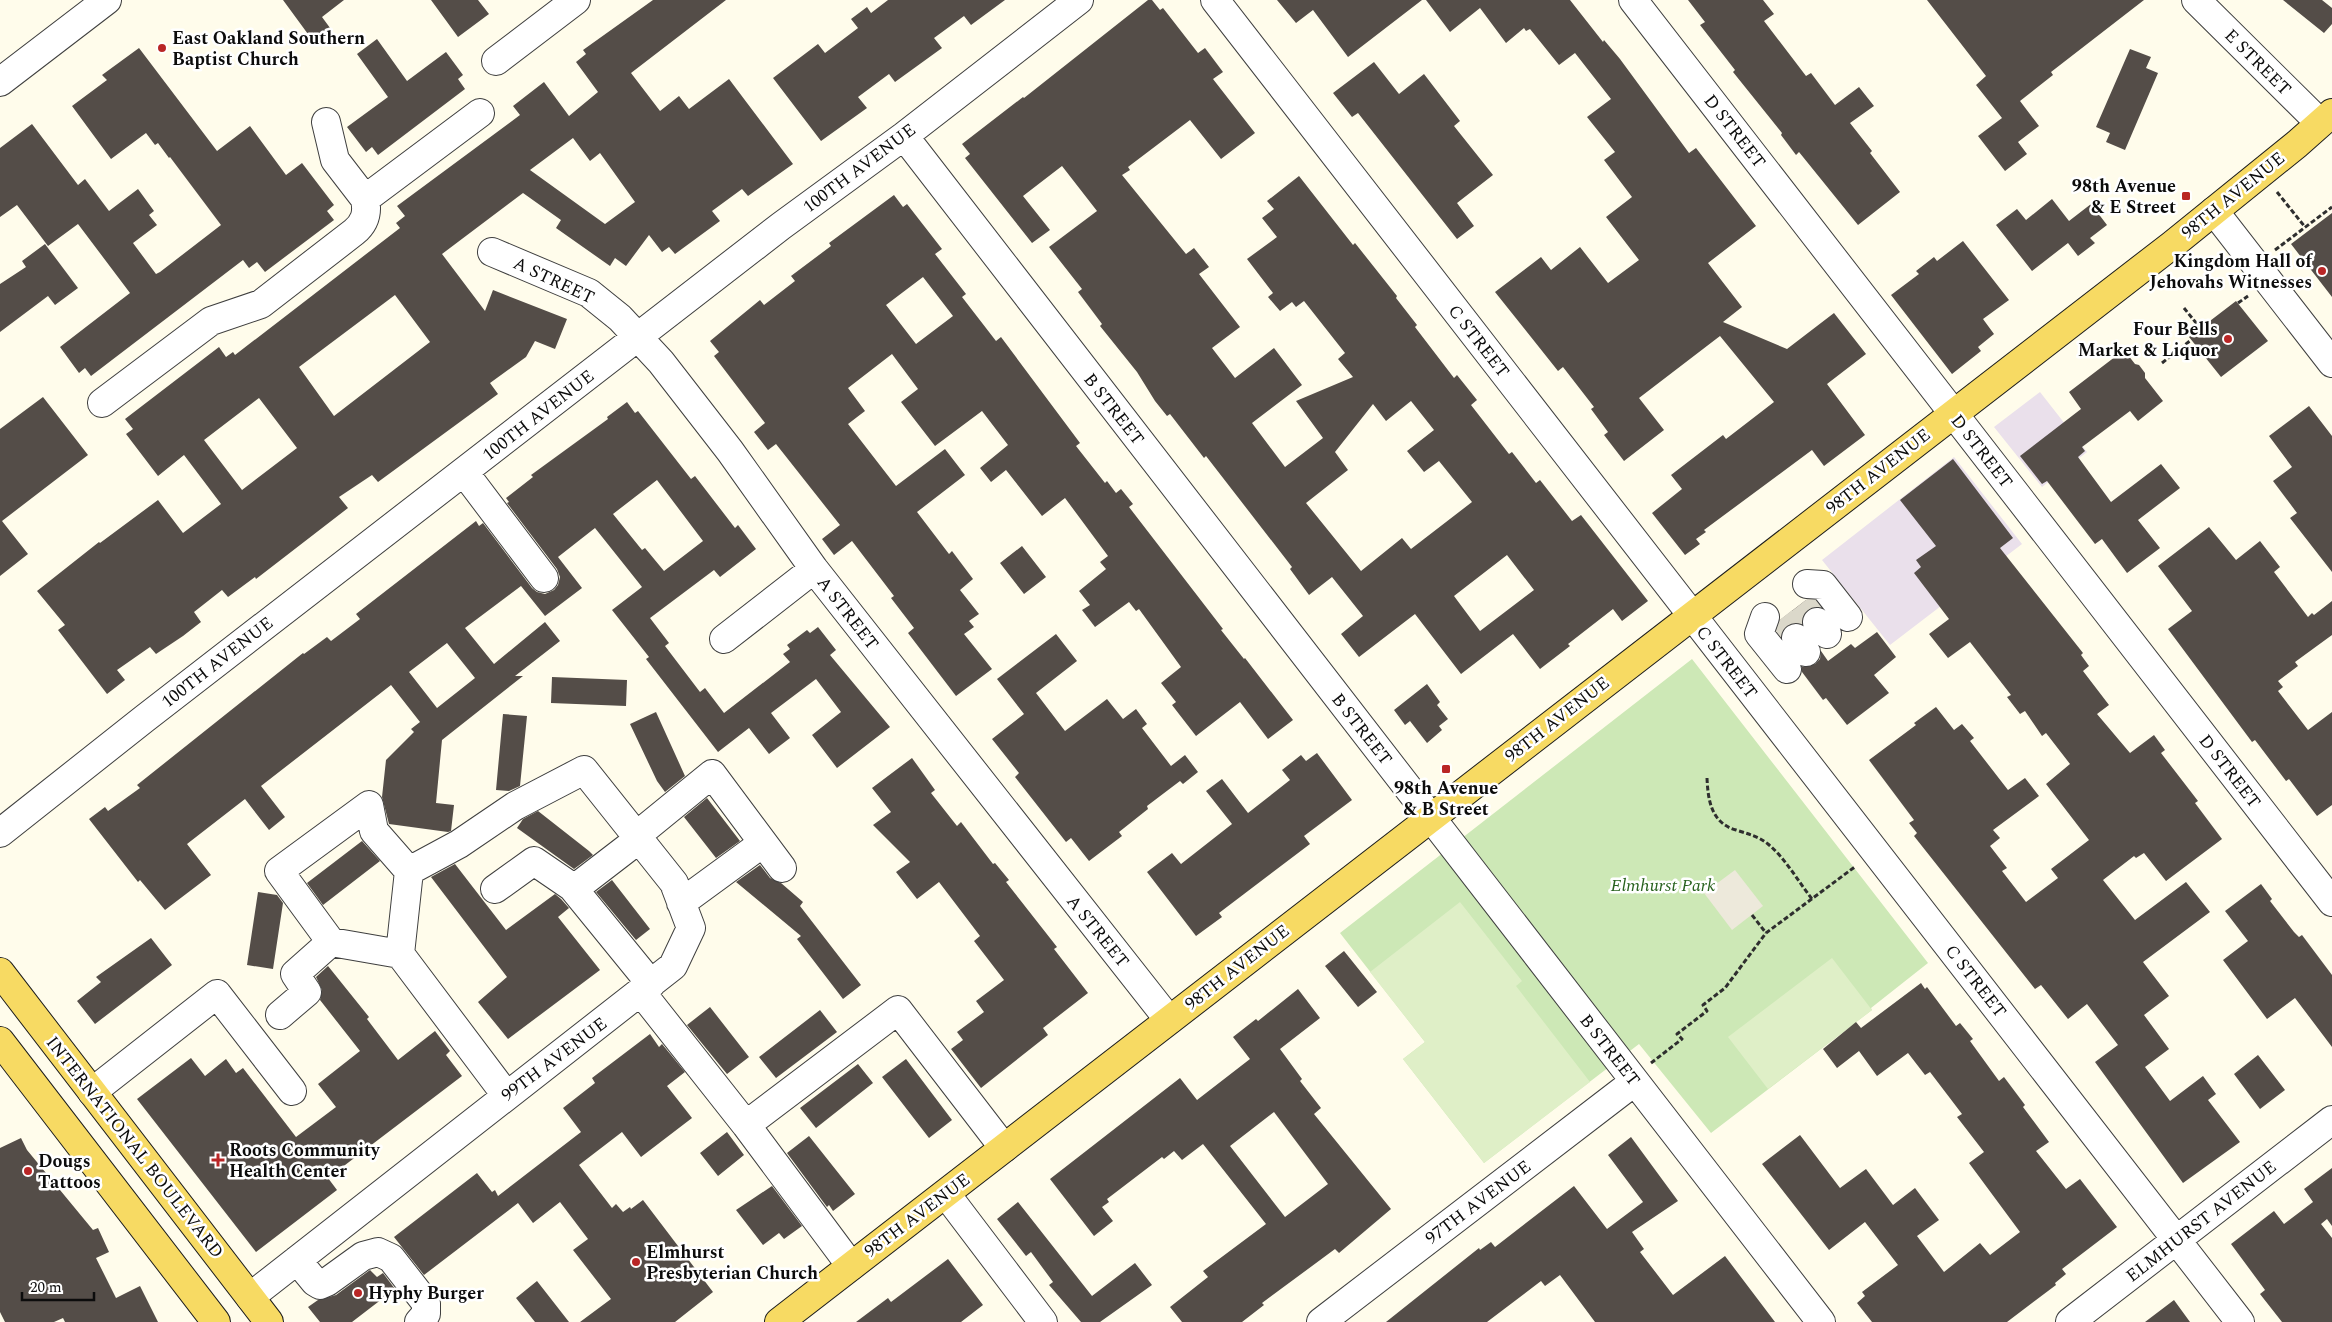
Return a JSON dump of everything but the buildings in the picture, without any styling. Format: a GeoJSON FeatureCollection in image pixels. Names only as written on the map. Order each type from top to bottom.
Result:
{"type":"FeatureCollection","features":[{"type":"Feature","properties":{"kind":"main road","name":"98TH AVENUE"},"geometry":{"type":"LineString","coordinates":[[779,1322],[2214,211],[2326,118]]}},
{"type":"Feature","properties":{"kind":"main road","name":"INTERNATIONAL BOULEVARD"},"geometry":{"type":"LineString","coordinates":[[0,972],[269,1322]]}},
{"type":"Feature","properties":{"kind":"main road"},"geometry":{"type":"LineString","coordinates":[[0,1041],[216,1322]]}},
{"type":"Feature","properties":{"kind":"street"},"geometry":{"type":"LineString","coordinates":[[0,82],[107,0]]}},
{"type":"Feature","properties":{"kind":"street"},"geometry":{"type":"LineString","coordinates":[[496,61],[576,0]]}},
{"type":"Feature","properties":{"kind":"street","name":"100TH AVENUE"},"geometry":{"type":"LineString","coordinates":[[0,833],[144,719],[781,226],[904,136],[1079,0]]}},
{"type":"Feature","properties":{"kind":"street","name":"C STREET"},"geometry":{"type":"LineString","coordinates":[[1215,0],[2240,1322]]}},
{"type":"Feature","properties":{"kind":"street","name":"D STREET"},"geometry":{"type":"LineString","coordinates":[[1633,0],[2332,902]]}},
{"type":"Feature","properties":{"kind":"street","name":"E STREET"},"geometry":{"type":"LineString","coordinates":[[2196,0],[2326,118]]}},
{"type":"Feature","properties":{"kind":"street"},"geometry":{"type":"LineString","coordinates":[[365,199],[480,113]]}},
{"type":"Feature","properties":{"kind":"street"},"geometry":{"type":"LineString","coordinates":[[102,403],[210,321],[261,304],[362,226],[366,217],[365,199],[335,160],[326,122]]}},
{"type":"Feature","properties":{"kind":"street","name":"B STREET"},"geometry":{"type":"LineString","coordinates":[[904,136],[1821,1322]]}},
{"type":"Feature","properties":{"kind":"street"},"geometry":{"type":"LineString","coordinates":[[2214,211],[2332,363]]}},
{"type":"Feature","properties":{"kind":"street","name":"A STREET"},"geometry":{"type":"LineString","coordinates":[[492,252],[588,293],[620,318],[661,362],[730,451],[814,570],[1169,1020]]}},
{"type":"Feature","properties":{"kind":"street"},"geometry":{"type":"LineString","coordinates":[[464,472],[544,578]]}},
{"type":"Feature","properties":{"kind":"street"},"geometry":{"type":"LineString","coordinates":[[724,639],[814,570]]}},
{"type":"Feature","properties":{"kind":"street"},"geometry":{"type":"LineString","coordinates":[[1796,622],[1823,585],[1848,616]]}},
{"type":"Feature","properties":{"kind":"street","name":"99TH AVENUE"},"geometry":{"type":"LineString","coordinates":[[250,1297],[673,966],[691,928],[674,883],[584,770],[515,806],[459,844],[409,871]]}},
{"type":"Feature","properties":{"kind":"street"},"geometry":{"type":"LineString","coordinates":[[574,889],[712,774],[782,868]]}},
{"type":"Feature","properties":{"kind":"street"},"geometry":{"type":"LineString","coordinates":[[400,954],[331,942],[279,871],[369,805],[374,831],[409,871],[400,954],[506,1095]]}},
{"type":"Feature","properties":{"kind":"street"},"geometry":{"type":"LineString","coordinates":[[682,904],[763,842]]}},
{"type":"Feature","properties":{"kind":"street"},"geometry":{"type":"LineString","coordinates":[[495,889],[534,861],[574,889],[851,1266]]}},
{"type":"Feature","properties":{"kind":"street"},"geometry":{"type":"LineString","coordinates":[[280,1015],[307,992],[295,974],[331,942]]}},
{"type":"Feature","properties":{"kind":"street"},"geometry":{"type":"LineString","coordinates":[[92,1092],[217,994],[292,1091]]}},
{"type":"Feature","properties":{"kind":"street"},"geometry":{"type":"LineString","coordinates":[[746,1125],[898,1010],[1004,1148]]}},
{"type":"Feature","properties":{"kind":"street","name":"97TH AVENUE"},"geometry":{"type":"LineString","coordinates":[[1322,1322],[1634,1082]]}},
{"type":"Feature","properties":{"kind":"street","name":"ELMHURST AVENUE"},"geometry":{"type":"LineString","coordinates":[[2070,1322],[2332,1120]]}},
{"type":"Feature","properties":{"kind":"street"},"geometry":{"type":"LineString","coordinates":[[946,1194],[1044,1322]]}},
{"type":"Feature","properties":{"kind":"street"},"geometry":{"type":"LineString","coordinates":[[297,1260],[315,1282],[320,1284],[327,1282],[363,1256],[378,1252],[391,1258],[426,1303],[426,1314],[419,1322]]}},
{"type":"Feature","properties":{"kind":"path"},"geometry":{"type":"LineString","coordinates":[[2262,172],[2304,227]]}},
{"type":"Feature","properties":{"kind":"path"},"geometry":{"type":"LineString","coordinates":[[2255,265],[2332,207]]}},
{"type":"Feature","properties":{"kind":"path"},"geometry":{"type":"LineString","coordinates":[[2184,308],[2201,329]]}},
{"type":"Feature","properties":{"kind":"path"},"geometry":{"type":"LineString","coordinates":[[2162,363],[2191,340]]}},
{"type":"Feature","properties":{"kind":"path"},"geometry":{"type":"LineString","coordinates":[[1707,778],[1710,806],[1715,816],[1730,828],[1755,835],[1770,845],[1812,899]]}},
{"type":"Feature","properties":{"kind":"path"},"geometry":{"type":"LineString","coordinates":[[1634,1082],[1652,1062],[1682,1039],[1678,1034],[1707,1011],[1703,1005],[1725,988],[1766,932],[1874,852]]}},
{"type":"Feature","properties":{"kind":"path"},"geometry":{"type":"LineString","coordinates":[[1752,914],[1766,932]]}},
{"type":"Feature","properties":{"kind":"shaded area"},"geometry":{"type":"Polygon","coordinates":[[[2040,392],[2087,452],[2042,487],[1994,427],[2040,392]]]}},
{"type":"Feature","properties":{"kind":"shaded area"},"geometry":{"type":"Polygon","coordinates":[[[1954,457],[2022,544],[1890,645],[1822,560],[1954,457]]]}},
{"type":"Feature","properties":{"kind":"shaded area"},"geometry":{"type":"Polygon","coordinates":[[[1735,870],[1763,906],[1732,930],[1704,893],[1735,870]]]}},
{"type":"Feature","properties":{"kind":"green space","name":"Elmhurst Park"},"geometry":{"type":"Polygon","coordinates":[[[1692,659],[1928,963],[1871,1008],[1872,1010],[1711,1133],[1639,1044],[1484,1163],[1403,1059],[1425,1042],[1340,933],[1692,659]]]}},
{"type":"Feature","properties":{"kind":"green space"},"geometry":{"type":"Polygon","coordinates":[[[1460,902],[1522,981],[1516,986],[1590,1082],[1484,1163],[1403,1059],[1425,1042],[1370,972],[1460,902]]]}},
{"type":"Feature","properties":{"kind":"green space"},"geometry":{"type":"Polygon","coordinates":[[[1832,958],[1872,1010],[1768,1089],[1728,1037],[1832,958]]]}},
{"type":"Feature","properties":{"kind":"tunnel"},"geometry":{"type":"LineString","coordinates":[[1802,603],[1817,622]]}},
{"type":"Feature","properties":{"kind":"tunnel"},"geometry":{"type":"LineString","coordinates":[[1781,619],[1796,638]]}},
{"type":"Feature","properties":{"kind":"place","name":"East Oakland Southern Baptist Church"},"geometry":{"type":"Point","coordinates":[162,48]}},
{"type":"Feature","properties":{"kind":"place","name":"98th Avenue & E Street"},"geometry":{"type":"Point","coordinates":[2186,196]}},
{"type":"Feature","properties":{"kind":"place","name":"Kingdom Hall of Jehovahs Witnesses"},"geometry":{"type":"Point","coordinates":[2322,271]}},
{"type":"Feature","properties":{"kind":"place","name":"Four Bells Market & Liquor"},"geometry":{"type":"Point","coordinates":[2228,339]}},
{"type":"Feature","properties":{"kind":"place","name":"98th Avenue & B Street"},"geometry":{"type":"Point","coordinates":[1446,769]}},
{"type":"Feature","properties":{"kind":"place","name":"Roots Community Health Center"},"geometry":{"type":"Point","coordinates":[218,1160]}},
{"type":"Feature","properties":{"kind":"place","name":"Dougs Tattoos"},"geometry":{"type":"Point","coordinates":[28,1171]}},
{"type":"Feature","properties":{"kind":"place","name":"Elmhurst Presbyterian Church"},"geometry":{"type":"Point","coordinates":[636,1262]}},
{"type":"Feature","properties":{"kind":"place","name":"Hyphy Burger"},"geometry":{"type":"Point","coordinates":[358,1293]}}]}
